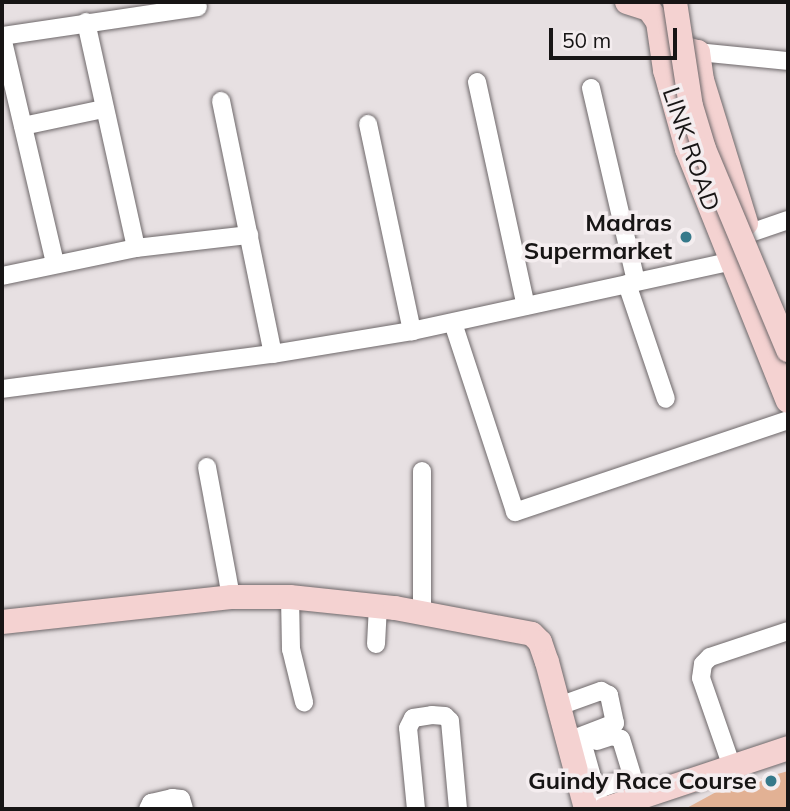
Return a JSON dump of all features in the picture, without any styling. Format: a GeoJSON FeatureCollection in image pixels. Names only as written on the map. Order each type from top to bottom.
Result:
{"type":"FeatureCollection","features":[{"type":"Feature","properties":{"kind":"street"},"geometry":{"type":"LineString","coordinates":[[627,2],[649,9],[658,22],[662,42]]}},
{"type":"Feature","properties":{"kind":"street"},"geometry":{"type":"LineString","coordinates":[[675,2],[691,106],[704,149],[788,349]]}},
{"type":"Feature","properties":{"kind":"street"},"geometry":{"type":"LineString","coordinates":[[55,263],[2,36],[198,8]]}},
{"type":"Feature","properties":{"kind":"street"},"geometry":{"type":"LineString","coordinates":[[86,22],[103,109],[136,248]]}},
{"type":"Feature","properties":{"kind":"street","name":"LINK ROAD"},"geometry":{"type":"LineString","coordinates":[[788,326],[750,233],[713,118],[698,52],[662,42],[665,70],[687,149],[788,401]]}},
{"type":"Feature","properties":{"kind":"street"},"geometry":{"type":"LineString","coordinates":[[698,52],[788,61]]}},
{"type":"Feature","properties":{"kind":"street"},"geometry":{"type":"LineString","coordinates":[[477,82],[526,306]]}},
{"type":"Feature","properties":{"kind":"street"},"geometry":{"type":"LineString","coordinates":[[591,88],[632,283],[666,399]]}},
{"type":"Feature","properties":{"kind":"street"},"geometry":{"type":"LineString","coordinates":[[221,101],[273,354]]}},
{"type":"Feature","properties":{"kind":"street"},"geometry":{"type":"LineString","coordinates":[[23,126],[103,109]]}},
{"type":"Feature","properties":{"kind":"street"},"geometry":{"type":"LineString","coordinates":[[368,124],[412,331]]}},
{"type":"Feature","properties":{"kind":"street"},"geometry":{"type":"LineString","coordinates":[[750,233],[788,220]]}},
{"type":"Feature","properties":{"kind":"street"},"geometry":{"type":"LineString","coordinates":[[2,276],[136,248],[249,234]]}},
{"type":"Feature","properties":{"kind":"street"},"geometry":{"type":"LineString","coordinates":[[2,389],[273,354],[412,331],[733,261]]}},
{"type":"Feature","properties":{"kind":"street"},"geometry":{"type":"LineString","coordinates":[[453,323],[515,512],[788,420]]}},
{"type":"Feature","properties":{"kind":"street"},"geometry":{"type":"LineString","coordinates":[[207,467],[231,597]]}},
{"type":"Feature","properties":{"kind":"street"},"geometry":{"type":"LineString","coordinates":[[422,471],[422,613]]}},
{"type":"Feature","properties":{"kind":"street"},"geometry":{"type":"LineString","coordinates":[[2,622],[231,597],[290,597],[422,613],[532,634],[540,642],[559,706],[597,804],[635,788],[732,767],[788,748]]}},
{"type":"Feature","properties":{"kind":"street"},"geometry":{"type":"LineString","coordinates":[[290,597],[291,649],[304,702]]}},
{"type":"Feature","properties":{"kind":"street"},"geometry":{"type":"LineString","coordinates":[[376,644],[378,607]]}},
{"type":"Feature","properties":{"kind":"street"},"geometry":{"type":"LineString","coordinates":[[732,767],[701,678],[703,663],[710,657],[788,631]]}},
{"type":"Feature","properties":{"kind":"street"},"geometry":{"type":"LineString","coordinates":[[559,706],[601,691],[609,695],[615,723],[573,745]]}},
{"type":"Feature","properties":{"kind":"street"},"geometry":{"type":"LineString","coordinates":[[416,809],[408,728],[414,718],[432,715],[445,716],[450,721],[458,809]]}},
{"type":"Feature","properties":{"kind":"street"},"geometry":{"type":"LineString","coordinates":[[573,745],[618,736],[635,788]]}},
{"type":"Feature","properties":{"kind":"street"},"geometry":{"type":"LineString","coordinates":[[148,809],[151,803],[172,798],[181,799],[184,809]]}},
{"type":"Feature","properties":{"kind":"shaded area","name":"Guindy Race Course"},"geometry":{"type":"Polygon","coordinates":[[[788,771],[788,809],[685,809],[718,791],[788,771]]]}},
{"type":"Feature","properties":{"kind":"place","name":"Madras Supermarket"},"geometry":{"type":"Point","coordinates":[686,237]}},
{"type":"Feature","properties":{"kind":"place","name":"Guindy Race Course"},"geometry":{"type":"Point","coordinates":[771,781]}}]}
